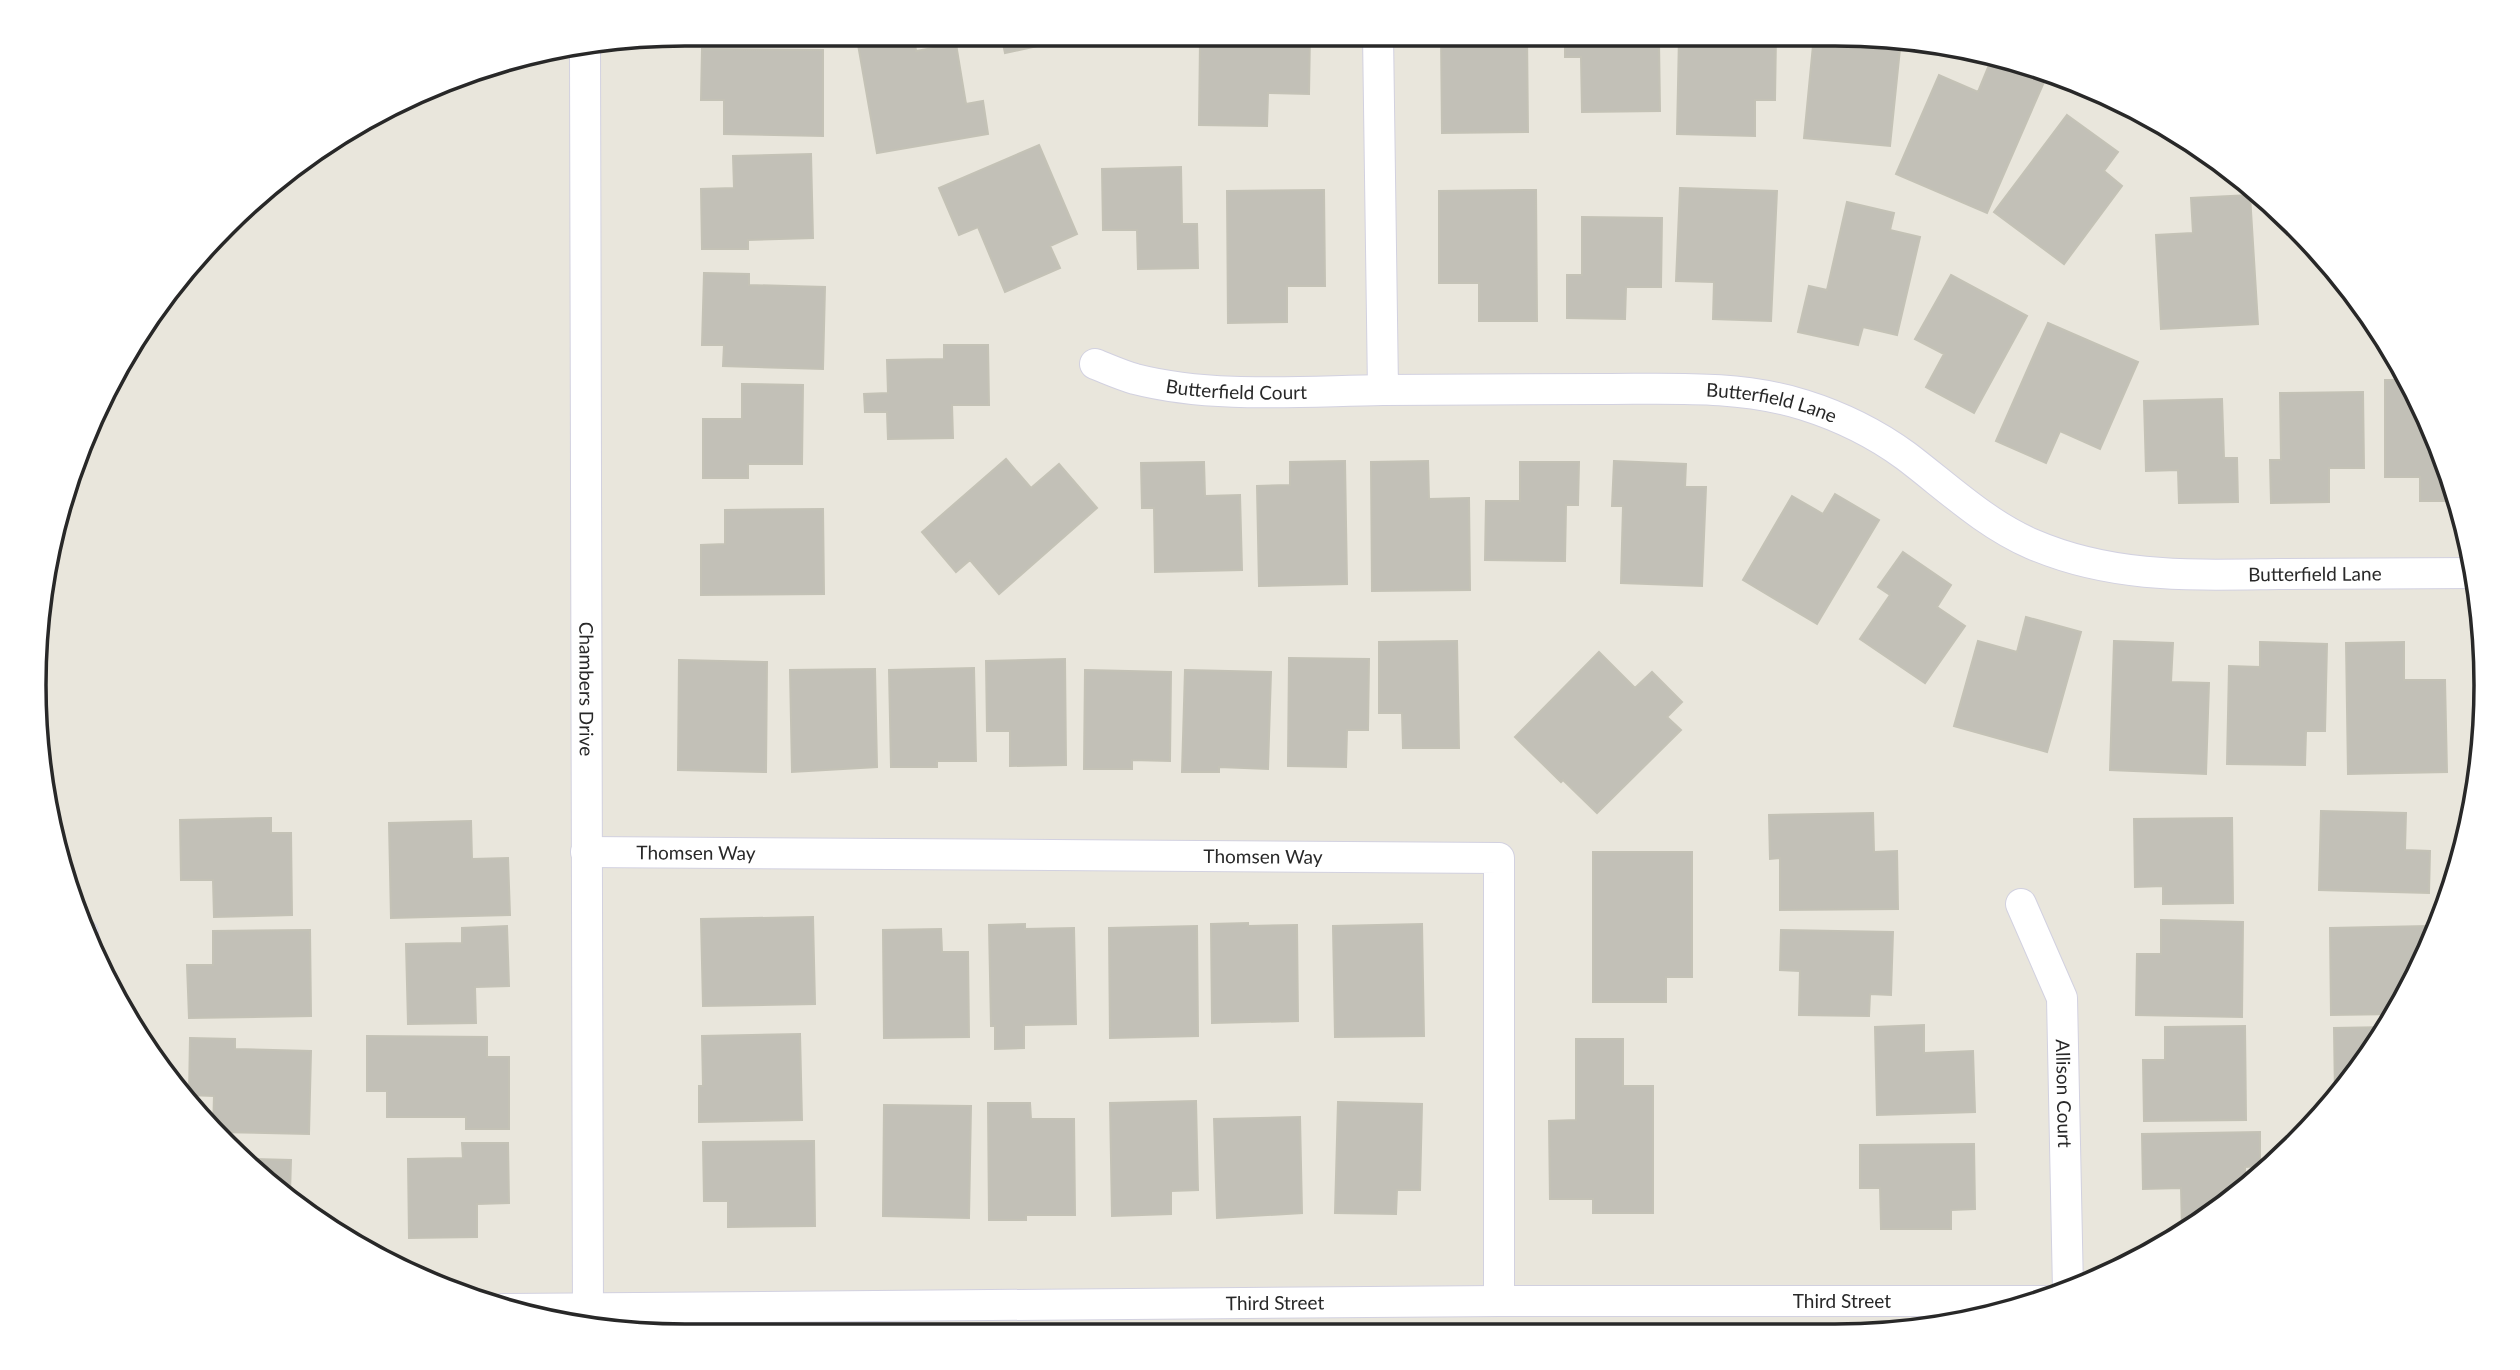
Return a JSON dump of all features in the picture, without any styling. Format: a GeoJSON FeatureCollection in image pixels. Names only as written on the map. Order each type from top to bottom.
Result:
{"type":"FeatureCollection","features":[{"type":"Feature","properties":{"kind":"street"},"geometry":{"type":"LineString","coordinates":[[1378,46],[1382,390]]}},
{"type":"Feature","properties":{"kind":"street","name":"Chambers Drive"},"geometry":{"type":"LineString","coordinates":[[585,54],[588,1317]]}},
{"type":"Feature","properties":{"kind":"street","name":"Butterfield Court"},"geometry":{"type":"LineString","coordinates":[[1095,364],[1133,379],[1175,387],[1223,391],[1382,390]]}},
{"type":"Feature","properties":{"kind":"street","name":"Butterfield Lane"},"geometry":{"type":"LineString","coordinates":[[1382,390],[1694,389],[1751,392],[1804,405],[1852,425],[1904,455],[1992,522],[2032,544],[2084,562],[2134,572],[2186,575],[2464,573]]}},
{"type":"Feature","properties":{"kind":"street","name":"Thomsen Way"},"geometry":{"type":"LineString","coordinates":[[586,852],[1499,858],[1499,1301]]}},
{"type":"Feature","properties":{"kind":"street","name":"Allison Court"},"geometry":{"type":"LineString","coordinates":[[2021,904],[2062,998],[2068,1281]]}},
{"type":"Feature","properties":{"kind":"street","name":"Third Street"},"geometry":{"type":"LineString","coordinates":[[595,1318],[1499,1301],[2008,1301]]}},
{"type":"Feature","properties":{"kind":"building"},"geometry":{"type":"Polygon","coordinates":[[[858,46],[915,46],[916,51],[956,46],[966,104],[983,101],[988,134],[877,153],[858,46]]]}},
{"type":"Feature","properties":{"kind":"building"},"geometry":{"type":"Polygon","coordinates":[[[1004,46],[1037,46],[1005,53],[1004,46]]]}},
{"type":"Feature","properties":{"kind":"building"},"geometry":{"type":"Polygon","coordinates":[[[1200,46],[1310,46],[1309,94],[1268,93],[1267,126],[1199,125],[1200,46]]]}},
{"type":"Feature","properties":{"kind":"building"},"geometry":{"type":"Polygon","coordinates":[[[1441,46],[1527,46],[1528,132],[1442,133],[1441,46]]]}},
{"type":"Feature","properties":{"kind":"building"},"geometry":{"type":"Polygon","coordinates":[[[1565,46],[1659,46],[1660,111],[1582,112],[1581,57],[1565,57],[1565,46]]]}},
{"type":"Feature","properties":{"kind":"building"},"geometry":{"type":"Polygon","coordinates":[[[1679,46],[1776,46],[1775,100],[1755,100],[1755,136],[1677,134],[1679,46]]]}},
{"type":"Feature","properties":{"kind":"building"},"geometry":{"type":"Polygon","coordinates":[[[1813,46],[1900,49],[1890,146],[1804,138],[1813,46]]]}},
{"type":"Feature","properties":{"kind":"building"},"geometry":{"type":"Polygon","coordinates":[[[702,49],[823,50],[823,136],[724,134],[724,100],[701,100],[702,49]]]}},
{"type":"Feature","properties":{"kind":"building"},"geometry":{"type":"Polygon","coordinates":[[[1989,64],[2044,82],[1987,213],[1896,174],[1939,75],[1978,92],[1989,64]]]}},
{"type":"Feature","properties":{"kind":"building"},"geometry":{"type":"Polygon","coordinates":[[[2067,115],[2118,152],[2104,171],[2122,186],[2064,264],[1994,212],[2067,115]]]}},
{"type":"Feature","properties":{"kind":"building"},"geometry":{"type":"Polygon","coordinates":[[[1039,145],[1077,234],[1050,246],[1060,268],[1005,292],[978,227],[959,235],[939,188],[1039,145]]]}},
{"type":"Feature","properties":{"kind":"building"},"geometry":{"type":"Polygon","coordinates":[[[811,154],[813,238],[748,240],[748,249],[702,249],[701,189],[734,188],[733,156],[811,154]]]}},
{"type":"Feature","properties":{"kind":"building"},"geometry":{"type":"Polygon","coordinates":[[[1181,167],[1182,224],[1197,224],[1198,268],[1138,269],[1137,230],[1103,230],[1102,169],[1181,167]]]}},
{"type":"Feature","properties":{"kind":"building"},"geometry":{"type":"Polygon","coordinates":[[[1680,188],[1777,191],[1771,321],[1713,319],[1714,282],[1676,281],[1680,188]]]}},
{"type":"Feature","properties":{"kind":"building"},"geometry":{"type":"Polygon","coordinates":[[[1324,190],[1325,286],[1287,286],[1287,322],[1228,323],[1227,191],[1324,190]]]}},
{"type":"Feature","properties":{"kind":"building"},"geometry":{"type":"Polygon","coordinates":[[[1536,190],[1537,321],[1479,321],[1479,283],[1439,283],[1439,191],[1536,190]]]}},
{"type":"Feature","properties":{"kind":"building"},"geometry":{"type":"Polygon","coordinates":[[[2246,195],[2250,199],[2258,324],[2161,329],[2156,235],[2193,233],[2191,198],[2246,195]]]}},
{"type":"Feature","properties":{"kind":"building"},"geometry":{"type":"Polygon","coordinates":[[[1847,202],[1894,213],[1890,230],[1920,237],[1897,335],[1863,327],[1858,345],[1798,332],[1809,286],[1827,290],[1847,202]]]}},
{"type":"Feature","properties":{"kind":"building"},"geometry":{"type":"Polygon","coordinates":[[[1582,217],[1662,218],[1661,287],[1626,287],[1625,319],[1567,318],[1567,275],[1582,275],[1582,217]]]}},
{"type":"Feature","properties":{"kind":"building"},"geometry":{"type":"Polygon","coordinates":[[[704,273],[749,274],[749,285],[825,287],[823,369],[723,366],[724,345],[702,345],[704,273]]]}},
{"type":"Feature","properties":{"kind":"building"},"geometry":{"type":"Polygon","coordinates":[[[1951,275],[2027,316],[1974,413],[1926,387],[1944,354],[1915,339],[1951,275]]]}},
{"type":"Feature","properties":{"kind":"building"},"geometry":{"type":"Polygon","coordinates":[[[2048,323],[2138,362],[2100,449],[2060,431],[2046,463],[1996,441],[2048,323]]]}},
{"type":"Feature","properties":{"kind":"building"},"geometry":{"type":"Polygon","coordinates":[[[944,345],[988,345],[989,405],[952,405],[953,438],[888,439],[887,412],[865,412],[864,394],[888,393],[887,360],[944,359],[944,345]]]}},
{"type":"Feature","properties":{"kind":"building"},"geometry":{"type":"Polygon","coordinates":[[[2385,380],[2397,380],[2426,440],[2448,501],[2420,501],[2420,477],[2385,477],[2385,380]]]}},
{"type":"Feature","properties":{"kind":"building"},"geometry":{"type":"Polygon","coordinates":[[[742,384],[803,385],[802,464],[748,464],[748,478],[703,478],[703,419],[742,419],[742,384]]]}},
{"type":"Feature","properties":{"kind":"building"},"geometry":{"type":"Polygon","coordinates":[[[2363,392],[2364,468],[2329,468],[2329,502],[2271,503],[2270,460],[2281,460],[2280,393],[2363,392]]]}},
{"type":"Feature","properties":{"kind":"building"},"geometry":{"type":"Polygon","coordinates":[[[2222,399],[2224,458],[2237,458],[2238,502],[2179,503],[2178,470],[2146,471],[2144,401],[2222,399]]]}},
{"type":"Feature","properties":{"kind":"building"},"geometry":{"type":"Polygon","coordinates":[[[1006,459],[1031,488],[1059,464],[1097,508],[999,594],[970,560],[956,572],[922,532],[1006,459]]]}},
{"type":"Feature","properties":{"kind":"building"},"geometry":{"type":"Polygon","coordinates":[[[1345,461],[1347,584],[1259,586],[1257,486],[1290,485],[1290,462],[1345,461]]]}},
{"type":"Feature","properties":{"kind":"building"},"geometry":{"type":"Polygon","coordinates":[[[1428,461],[1429,499],[1469,498],[1470,590],[1372,591],[1371,462],[1428,461]]]}},
{"type":"Feature","properties":{"kind":"building"},"geometry":{"type":"Polygon","coordinates":[[[1614,461],[1686,464],[1685,487],[1706,487],[1702,586],[1621,583],[1623,506],[1612,506],[1614,461]]]}},
{"type":"Feature","properties":{"kind":"building"},"geometry":{"type":"Polygon","coordinates":[[[1204,462],[1205,496],[1240,495],[1242,570],[1155,572],[1154,508],[1142,508],[1141,463],[1204,462]]]}},
{"type":"Feature","properties":{"kind":"building"},"geometry":{"type":"Polygon","coordinates":[[[1520,462],[1579,462],[1578,505],[1566,505],[1565,561],[1485,560],[1486,501],[1520,501],[1520,462]]]}},
{"type":"Feature","properties":{"kind":"building"},"geometry":{"type":"Polygon","coordinates":[[[1835,494],[1879,520],[1817,624],[1743,580],[1792,496],[1823,514],[1835,494]]]}},
{"type":"Feature","properties":{"kind":"building"},"geometry":{"type":"Polygon","coordinates":[[[823,509],[824,594],[701,595],[701,545],[725,544],[725,510],[823,509]]]}},
{"type":"Feature","properties":{"kind":"building"},"geometry":{"type":"Polygon","coordinates":[[[1903,552],[1951,585],[1937,607],[1965,626],[1925,683],[1860,639],[1890,595],[1878,587],[1903,552]]]}},
{"type":"Feature","properties":{"kind":"building"},"geometry":{"type":"Polygon","coordinates":[[[2026,617],[2081,632],[2047,752],[1954,726],[1978,641],[2017,652],[2026,617]]]}},
{"type":"Feature","properties":{"kind":"building"},"geometry":{"type":"Polygon","coordinates":[[[1457,641],[1459,748],[1403,748],[1402,713],[1379,713],[1379,642],[1457,641]]]}},
{"type":"Feature","properties":{"kind":"building"},"geometry":{"type":"Polygon","coordinates":[[[2114,641],[2173,643],[2171,682],[2209,683],[2206,774],[2110,770],[2114,641]]]}},
{"type":"Feature","properties":{"kind":"building"},"geometry":{"type":"Polygon","coordinates":[[[2260,642],[2327,644],[2325,731],[2306,731],[2305,765],[2227,764],[2229,666],[2260,667],[2260,642]]]}},
{"type":"Feature","properties":{"kind":"building"},"geometry":{"type":"Polygon","coordinates":[[[2404,642],[2404,680],[2445,680],[2447,772],[2348,774],[2346,643],[2404,642]]]}},
{"type":"Feature","properties":{"kind":"building"},"geometry":{"type":"Polygon","coordinates":[[[1599,652],[1635,688],[1652,672],[1682,702],[1667,717],[1681,730],[1597,813],[1515,737],[1599,652]]]}},
{"type":"Feature","properties":{"kind":"building"},"geometry":{"type":"Polygon","coordinates":[[[1289,658],[1369,659],[1368,730],[1347,730],[1346,767],[1288,766],[1289,658]]]}},
{"type":"Feature","properties":{"kind":"building"},"geometry":{"type":"Polygon","coordinates":[[[1065,659],[1066,765],[1010,766],[1010,731],[987,731],[986,661],[1065,659]]]}},
{"type":"Feature","properties":{"kind":"building"},"geometry":{"type":"Polygon","coordinates":[[[679,660],[767,662],[766,772],[678,770],[679,660]]]}},
{"type":"Feature","properties":{"kind":"building"},"geometry":{"type":"Polygon","coordinates":[[[974,668],[976,761],[937,761],[937,767],[891,767],[889,670],[974,668]]]}},
{"type":"Feature","properties":{"kind":"building"},"geometry":{"type":"Polygon","coordinates":[[[875,669],[877,767],[792,772],[790,670],[875,669]]]}},
{"type":"Feature","properties":{"kind":"building"},"geometry":{"type":"Polygon","coordinates":[[[1085,670],[1171,672],[1170,761],[1132,760],[1132,769],[1084,769],[1085,670]]]}},
{"type":"Feature","properties":{"kind":"building"},"geometry":{"type":"Polygon","coordinates":[[[1185,670],[1271,672],[1268,769],[1219,767],[1219,772],[1182,772],[1185,670]]]}},
{"type":"Feature","properties":{"kind":"building"},"geometry":{"type":"Polygon","coordinates":[[[2321,811],[2406,813],[2405,850],[2430,851],[2429,893],[2319,890],[2321,811]]]}},
{"type":"Feature","properties":{"kind":"building"},"geometry":{"type":"Polygon","coordinates":[[[1873,813],[1874,852],[1897,851],[1898,909],[1780,910],[1780,858],[1770,859],[1769,815],[1873,813]]]}},
{"type":"Feature","properties":{"kind":"building"},"geometry":{"type":"Polygon","coordinates":[[[271,818],[271,833],[291,833],[292,915],[214,917],[213,880],[181,880],[180,820],[271,818]]]}},
{"type":"Feature","properties":{"kind":"building"},"geometry":{"type":"Polygon","coordinates":[[[2232,818],[2233,903],[2163,904],[2163,886],[2135,887],[2134,819],[2232,818]]]}},
{"type":"Feature","properties":{"kind":"building"},"geometry":{"type":"Polygon","coordinates":[[[471,821],[472,859],[508,858],[510,915],[391,918],[389,823],[471,821]]]}},
{"type":"Feature","properties":{"kind":"building"},"geometry":{"type":"Polygon","coordinates":[[[1593,852],[1692,852],[1692,977],[1666,977],[1666,1002],[1593,1002],[1593,852]]]}},
{"type":"Feature","properties":{"kind":"building"},"geometry":{"type":"Polygon","coordinates":[[[813,917],[815,1004],[703,1006],[701,919],[813,917]]]}},
{"type":"Feature","properties":{"kind":"building"},"geometry":{"type":"Polygon","coordinates":[[[2161,920],[2243,922],[2242,1017],[2136,1015],[2137,954],[2161,954],[2161,920]]]}},
{"type":"Feature","properties":{"kind":"building"},"geometry":{"type":"Polygon","coordinates":[[[1248,923],[1248,926],[1297,925],[1298,1021],[1212,1023],[1211,924],[1248,923]]]}},
{"type":"Feature","properties":{"kind":"building"},"geometry":{"type":"Polygon","coordinates":[[[1025,924],[1025,929],[1074,928],[1076,1024],[1024,1025],[1024,1048],[995,1049],[995,1026],[991,1026],[989,925],[1025,924]]]}},
{"type":"Feature","properties":{"kind":"building"},"geometry":{"type":"Polygon","coordinates":[[[1422,924],[1424,1036],[1335,1037],[1333,926],[1422,924]]]}},
{"type":"Feature","properties":{"kind":"building"},"geometry":{"type":"Polygon","coordinates":[[[507,926],[509,986],[475,987],[476,1023],[408,1024],[406,944],[462,943],[462,928],[507,926]]]}},
{"type":"Feature","properties":{"kind":"building"},"geometry":{"type":"Polygon","coordinates":[[[1197,926],[1198,1036],[1110,1038],[1109,928],[1197,926]]]}},
{"type":"Feature","properties":{"kind":"building"},"geometry":{"type":"Polygon","coordinates":[[[2428,926],[2409,968],[2383,1014],[2331,1015],[2330,928],[2428,926]]]}},
{"type":"Feature","properties":{"kind":"building"},"geometry":{"type":"Polygon","coordinates":[[[941,929],[942,952],[968,952],[969,1037],[884,1038],[883,930],[941,929]]]}},
{"type":"Feature","properties":{"kind":"building"},"geometry":{"type":"Polygon","coordinates":[[[310,930],[311,1016],[189,1018],[187,965],[213,965],[213,931],[310,930]]]}},
{"type":"Feature","properties":{"kind":"building"},"geometry":{"type":"Polygon","coordinates":[[[1781,930],[1893,932],[1891,995],[1870,994],[1869,1016],[1799,1015],[1800,971],[1780,970],[1781,930]]]}},
{"type":"Feature","properties":{"kind":"building"},"geometry":{"type":"Polygon","coordinates":[[[1924,1025],[1924,1053],[1973,1051],[1975,1112],[1877,1115],[1875,1027],[1924,1025]]]}},
{"type":"Feature","properties":{"kind":"building"},"geometry":{"type":"Polygon","coordinates":[[[2245,1026],[2246,1120],[2144,1121],[2143,1060],[2165,1060],[2165,1027],[2245,1026]]]}},
{"type":"Feature","properties":{"kind":"building"},"geometry":{"type":"Polygon","coordinates":[[[2375,1027],[2335,1083],[2334,1028],[2375,1027]]]}},
{"type":"Feature","properties":{"kind":"building"},"geometry":{"type":"Polygon","coordinates":[[[800,1034],[802,1120],[699,1122],[699,1086],[703,1086],[702,1036],[800,1034]]]}},
{"type":"Feature","properties":{"kind":"building"},"geometry":{"type":"Polygon","coordinates":[[[367,1036],[487,1037],[487,1057],[509,1057],[509,1129],[466,1129],[466,1117],[387,1117],[387,1091],[367,1091],[367,1036]]]}},
{"type":"Feature","properties":{"kind":"building"},"geometry":{"type":"Polygon","coordinates":[[[190,1038],[235,1039],[235,1049],[311,1051],[309,1134],[228,1132],[213,1117],[214,1096],[195,1095],[189,1088],[190,1038]]]}},
{"type":"Feature","properties":{"kind":"building"},"geometry":{"type":"Polygon","coordinates":[[[1576,1039],[1623,1039],[1623,1086],[1653,1086],[1653,1213],[1593,1213],[1593,1199],[1550,1199],[1549,1121],[1576,1120],[1576,1039]]]}},
{"type":"Feature","properties":{"kind":"building"},"geometry":{"type":"Polygon","coordinates":[[[1196,1101],[1198,1190],[1171,1191],[1171,1214],[1112,1216],[1110,1103],[1196,1101]]]}},
{"type":"Feature","properties":{"kind":"building"},"geometry":{"type":"Polygon","coordinates":[[[1338,1102],[1422,1104],[1420,1190],[1397,1190],[1396,1214],[1335,1213],[1338,1102]]]}},
{"type":"Feature","properties":{"kind":"building"},"geometry":{"type":"Polygon","coordinates":[[[988,1103],[1030,1103],[1031,1119],[1074,1119],[1075,1215],[1026,1215],[1026,1220],[989,1220],[988,1103]]]}},
{"type":"Feature","properties":{"kind":"building"},"geometry":{"type":"Polygon","coordinates":[[[884,1105],[971,1106],[969,1218],[883,1216],[884,1105]]]}},
{"type":"Feature","properties":{"kind":"building"},"geometry":{"type":"Polygon","coordinates":[[[1300,1117],[1302,1213],[1217,1218],[1214,1119],[1300,1117]]]}},
{"type":"Feature","properties":{"kind":"building"},"geometry":{"type":"Polygon","coordinates":[[[2260,1132],[2260,1163],[2257,1166],[2245,1167],[2245,1175],[2182,1222],[2181,1188],[2143,1189],[2142,1134],[2260,1132]]]}},
{"type":"Feature","properties":{"kind":"building"},"geometry":{"type":"Polygon","coordinates":[[[814,1141],[815,1226],[728,1227],[728,1201],[704,1201],[703,1142],[814,1141]]]}},
{"type":"Feature","properties":{"kind":"building"},"geometry":{"type":"Polygon","coordinates":[[[462,1143],[508,1143],[509,1203],[477,1204],[477,1237],[409,1238],[408,1159],[463,1158],[462,1143]]]}},
{"type":"Feature","properties":{"kind":"building"},"geometry":{"type":"Polygon","coordinates":[[[1974,1144],[1975,1209],[1951,1210],[1951,1229],[1881,1229],[1880,1188],[1860,1188],[1860,1145],[1974,1144]]]}},
{"type":"Feature","properties":{"kind":"building"},"geometry":{"type":"Polygon","coordinates":[[[256,1159],[291,1160],[290,1187],[256,1159]]]}}]}
